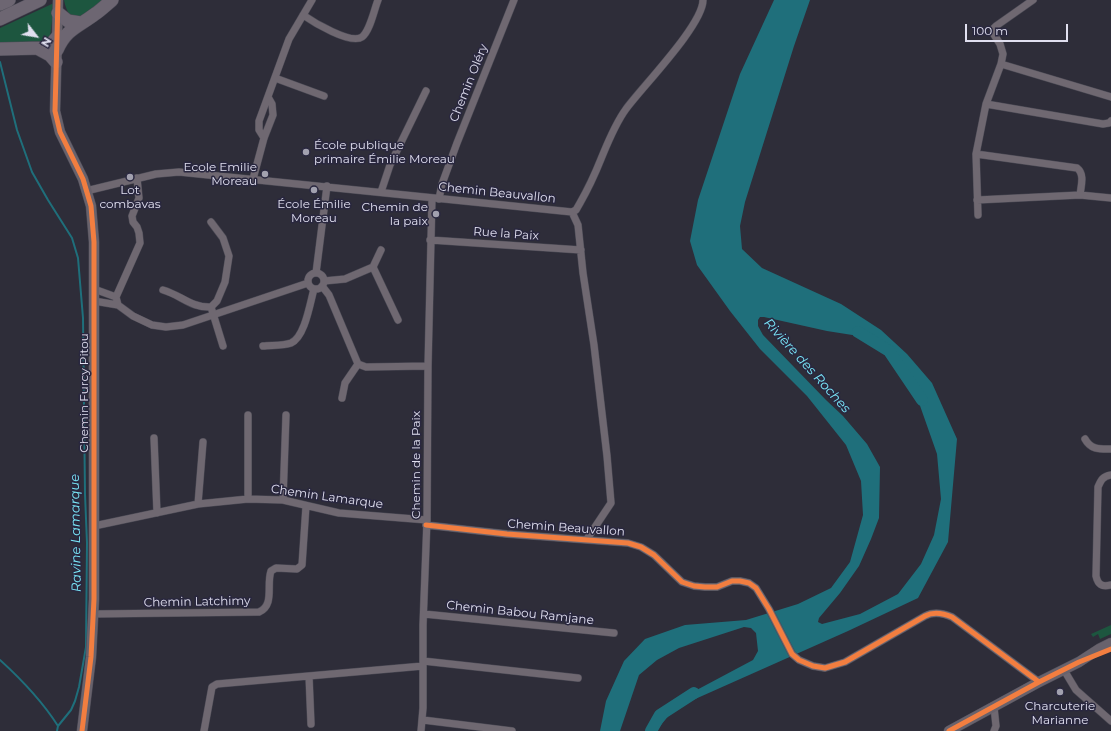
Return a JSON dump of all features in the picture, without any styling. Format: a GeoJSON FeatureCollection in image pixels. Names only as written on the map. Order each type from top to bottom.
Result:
{"type":"FeatureCollection","features":[{"type":"Feature","properties":{"kind":"highway"},"geometry":{"type":"LineString","coordinates":[[0,4],[9,0]]}},
{"type":"Feature","properties":{"kind":"highway"},"geometry":{"type":"LineString","coordinates":[[0,49],[38,49],[57,56],[64,37],[75,26],[95,14],[112,0]]}},
{"type":"Feature","properties":{"kind":"highway"},"geometry":{"type":"LineString","coordinates":[[0,19],[38,1]]}},
{"type":"Feature","properties":{"kind":"highway"},"geometry":{"type":"LineString","coordinates":[[58,7],[68,21],[81,23]]}},
{"type":"Feature","properties":{"kind":"highway"},"geometry":{"type":"LineString","coordinates":[[38,49],[51,44],[58,36]]}},
{"type":"Feature","properties":{"kind":"street"},"geometry":{"type":"LineString","coordinates":[[264,138],[258,126],[274,78],[289,39],[312,0]]}},
{"type":"Feature","properties":{"kind":"street"},"geometry":{"type":"LineString","coordinates":[[303,15],[327,29],[352,39],[358,39],[368,28],[378,0]]}},
{"type":"Feature","properties":{"kind":"street","name":"Chemin Oléry"},"geometry":{"type":"LineString","coordinates":[[436,198],[514,0]]}},
{"type":"Feature","properties":{"kind":"street"},"geometry":{"type":"LineString","coordinates":[[572,212],[576,210],[580,203],[612,132],[625,110],[666,61],[692,25],[700,13],[703,0]]}},
{"type":"Feature","properties":{"kind":"street"},"geometry":{"type":"LineString","coordinates":[[978,215],[976,154],[986,104],[1001,64],[1003,50],[993,33],[993,29],[1033,0]]}},
{"type":"Feature","properties":{"kind":"street","name":"Chemin Furcy Pitou"},"geometry":{"type":"LineString","coordinates":[[58,7],[58,36],[54,95],[56,118],[60,132],[83,179],[92,214],[94,289],[93,614],[91,657],[82,731]]}},
{"type":"Feature","properties":{"kind":"street"},"geometry":{"type":"LineString","coordinates":[[1001,64],[1111,97]]}},
{"type":"Feature","properties":{"kind":"street"},"geometry":{"type":"LineString","coordinates":[[274,78],[324,96]]}},
{"type":"Feature","properties":{"kind":"street"},"geometry":{"type":"LineString","coordinates":[[381,192],[390,166],[426,91]]}},
{"type":"Feature","properties":{"kind":"street"},"geometry":{"type":"LineString","coordinates":[[253,179],[264,138],[273,115],[272,104],[268,97]]}},
{"type":"Feature","properties":{"kind":"street"},"geometry":{"type":"LineString","coordinates":[[986,104],[1104,124],[1111,121]]}},
{"type":"Feature","properties":{"kind":"street"},"geometry":{"type":"LineString","coordinates":[[976,154],[1077,168],[1081,171],[1082,175],[1080,195]]}},
{"type":"Feature","properties":{"kind":"street","name":"Chemin Beauvallon"},"geometry":{"type":"LineString","coordinates":[[86,192],[137,178],[156,174],[179,172],[572,212],[578,225],[594,345],[607,456],[610,503],[587,539]]}},
{"type":"Feature","properties":{"kind":"street"},"geometry":{"type":"LineString","coordinates":[[118,305],[116,297],[140,242],[139,233],[133,222],[132,216],[139,198],[137,178]]}},
{"type":"Feature","properties":{"kind":"street"},"geometry":{"type":"LineString","coordinates":[[316,273],[327,186]]}},
{"type":"Feature","properties":{"kind":"street"},"geometry":{"type":"LineString","coordinates":[[977,200],[1080,195],[1111,198]]}},
{"type":"Feature","properties":{"kind":"street","name":"Chemin de la Paix"},"geometry":{"type":"LineString","coordinates":[[421,731],[430,240],[436,198]]}},
{"type":"Feature","properties":{"kind":"street"},"geometry":{"type":"LineString","coordinates":[[163,290],[171,292],[202,308],[210,307],[217,301],[225,282],[229,256],[223,238],[211,222]]}},
{"type":"Feature","properties":{"kind":"street","name":"Rue la Paix"},"geometry":{"type":"LineString","coordinates":[[430,240],[581,250]]}},
{"type":"Feature","properties":{"kind":"street"},"geometry":{"type":"LineString","coordinates":[[262,346],[290,343],[297,338],[302,331],[314,289],[323,284],[345,279],[373,267],[381,250]]}},
{"type":"Feature","properties":{"kind":"street"},"geometry":{"type":"LineString","coordinates":[[373,267],[398,320]]}},
{"type":"Feature","properties":{"kind":"street"},"geometry":{"type":"LineString","coordinates":[[308,283],[312,274],[320,274],[323,277],[323,284],[330,295],[358,364],[366,367],[428,366]]}},
{"type":"Feature","properties":{"kind":"street"},"geometry":{"type":"LineString","coordinates":[[308,283],[314,289]]}},
{"type":"Feature","properties":{"kind":"street"},"geometry":{"type":"LineString","coordinates":[[94,301],[118,305],[142,321],[152,325],[166,327],[183,325],[308,283]]}},
{"type":"Feature","properties":{"kind":"street"},"geometry":{"type":"LineString","coordinates":[[94,289],[116,297]]}},
{"type":"Feature","properties":{"kind":"street"},"geometry":{"type":"LineString","coordinates":[[210,307],[224,346]]}},
{"type":"Feature","properties":{"kind":"street"},"geometry":{"type":"LineString","coordinates":[[342,398],[345,383],[358,364]]}},
{"type":"Feature","properties":{"kind":"street"},"geometry":{"type":"LineString","coordinates":[[248,415],[248,500]]}},
{"type":"Feature","properties":{"kind":"street"},"geometry":{"type":"LineString","coordinates":[[283,500],[286,415]]}},
{"type":"Feature","properties":{"kind":"street"},"geometry":{"type":"LineString","coordinates":[[154,438],[157,513]]}},
{"type":"Feature","properties":{"kind":"street"},"geometry":{"type":"LineString","coordinates":[[1085,439],[1088,445],[1093,448],[1111,449]]}},
{"type":"Feature","properties":{"kind":"street"},"geometry":{"type":"LineString","coordinates":[[198,504],[203,442]]}},
{"type":"Feature","properties":{"kind":"street"},"geometry":{"type":"LineString","coordinates":[[1111,475],[1105,476],[1100,481],[1098,487],[1096,576],[1100,586],[1111,585]]}},
{"type":"Feature","properties":{"kind":"street","name":"Chemin Lamarque"},"geometry":{"type":"LineString","coordinates":[[94,526],[198,504],[248,500],[283,500],[339,513],[426,523]]}},
{"type":"Feature","properties":{"kind":"street","name":"Chemin Latchimy"},"geometry":{"type":"LineString","coordinates":[[93,614],[259,612],[263,610],[266,608],[269,601],[271,571],[276,568],[297,569],[302,565],[306,506]]}},
{"type":"Feature","properties":{"kind":"street","name":"Chemin Beauvallon"},"geometry":{"type":"LineString","coordinates":[[426,523],[507,534],[628,543],[641,547],[654,555],[682,582],[694,586],[705,588],[717,587],[732,581],[749,583],[756,588],[769,609],[792,654],[799,660],[813,666],[826,668],[845,662],[930,613],[942,613],[952,617],[1039,682]]}},
{"type":"Feature","properties":{"kind":"street","name":"Chemin Babou Ramjane"},"geometry":{"type":"LineString","coordinates":[[424,614],[614,633]]}},
{"type":"Feature","properties":{"kind":"street"},"geometry":{"type":"LineString","coordinates":[[949,731],[1079,662],[1111,643]]}},
{"type":"Feature","properties":{"kind":"street"},"geometry":{"type":"LineString","coordinates":[[1079,662],[1111,649]]}},
{"type":"Feature","properties":{"kind":"street"},"geometry":{"type":"LineString","coordinates":[[204,731],[212,687],[217,684],[423,664],[578,678]]}},
{"type":"Feature","properties":{"kind":"street"},"geometry":{"type":"LineString","coordinates":[[1064,670],[1076,690],[1111,721]]}},
{"type":"Feature","properties":{"kind":"street"},"geometry":{"type":"LineString","coordinates":[[309,676],[311,724]]}},
{"type":"Feature","properties":{"kind":"street"},"geometry":{"type":"LineString","coordinates":[[994,707],[996,726],[994,731]]}},
{"type":"Feature","properties":{"kind":"street"},"geometry":{"type":"LineString","coordinates":[[422,720],[512,731]]}},
{"type":"Feature","properties":{"kind":"green space"},"geometry":{"type":"Polygon","coordinates":[[[64,0],[105,0],[87,14],[75,17],[67,10],[64,0]]]}},
{"type":"Feature","properties":{"kind":"green space"},"geometry":{"type":"Polygon","coordinates":[[[54,3],[50,38],[45,42],[0,46],[0,28],[54,3]]]}},
{"type":"Feature","properties":{"kind":"green space"},"geometry":{"type":"Polygon","coordinates":[[[1111,625],[1111,634],[1100,639],[1098,634],[1093,637],[1091,634],[1111,625]]]}},
{"type":"Feature","properties":{"kind":"water"},"geometry":{"type":"Polygon","coordinates":[[[774,0],[810,0],[745,202],[740,226],[742,249],[762,268],[841,304],[881,330],[907,354],[932,383],[957,439],[948,542],[918,598],[675,708],[656,731],[649,731],[660,715],[691,693],[753,660],[758,651],[756,633],[751,628],[744,627],[679,648],[657,660],[639,675],[620,731],[600,731],[606,701],[624,661],[645,639],[685,625],[746,620],[798,604],[831,588],[850,562],[863,515],[861,481],[846,445],[807,396],[760,349],[730,311],[697,265],[690,241],[698,200],[740,74],[774,0]],[[760,317],[758,320],[758,326],[763,335],[843,416],[867,444],[880,467],[879,518],[859,566],[840,593],[819,618],[818,622],[822,624],[860,614],[898,594],[921,564],[934,535],[941,499],[937,454],[912,383],[902,367],[889,351],[878,342],[865,337],[827,331],[760,317]]]}},
{"type":"Feature","properties":{"kind":"waterway","name":"Ravine Lamarque"},"geometry":{"type":"LineString","coordinates":[[0,62],[17,130],[32,172],[72,238],[78,258],[83,318],[87,543],[86,647],[75,701],[71,710],[58,726]]}},
{"type":"Feature","properties":{"kind":"waterway"},"geometry":{"type":"LineString","coordinates":[[858,332],[889,351],[922,400]]}},
{"type":"Feature","properties":{"kind":"waterway"},"geometry":{"type":"LineString","coordinates":[[0,660],[38,699],[58,726],[57,731]]}},
{"type":"Feature","properties":{"kind":"waterway"},"geometry":{"type":"LineString","coordinates":[[651,731],[660,715],[694,693]]}},
{"type":"Feature","properties":{"kind":"cycle path"},"geometry":{"type":"LineString","coordinates":[[58,0],[55,111],[60,132],[83,179],[91,206],[94,242],[94,599],[91,657],[82,731]]}},
{"type":"Feature","properties":{"kind":"cycle path"},"geometry":{"type":"LineString","coordinates":[[426,525],[507,534],[628,543],[641,547],[654,555],[682,582],[694,586],[717,587],[732,581],[749,583],[756,588],[769,609],[792,654],[799,660],[813,666],[825,668],[845,662],[928,614],[945,614],[952,617],[1039,682]]}},
{"type":"Feature","properties":{"kind":"cycle path"},"geometry":{"type":"LineString","coordinates":[[949,731],[1039,682],[1079,662],[1111,649]]}},
{"type":"Feature","properties":{"kind":"place","name":"École publique primaire Émilie Moreau"},"geometry":{"type":"Point","coordinates":[306,152]}},
{"type":"Feature","properties":{"kind":"place","name":"Ecole Emilie Moreau"},"geometry":{"type":"Point","coordinates":[265,174]}},
{"type":"Feature","properties":{"kind":"place","name":"Lot combavas"},"geometry":{"type":"Point","coordinates":[130,177]}},
{"type":"Feature","properties":{"kind":"place","name":"École Émilie Moreau"},"geometry":{"type":"Point","coordinates":[314,190]}},
{"type":"Feature","properties":{"kind":"place","name":"Chemin de la paix"},"geometry":{"type":"Point","coordinates":[436,214]}},
{"type":"Feature","properties":{"kind":"place","name":"Charcuterie Marianne"},"geometry":{"type":"Point","coordinates":[1060,692]}},
{"type":"Feature","properties":{"kind":"water label","name":"Rivière des Roches"},"geometry":{"type":"Point","coordinates":[807,366]}}]}
